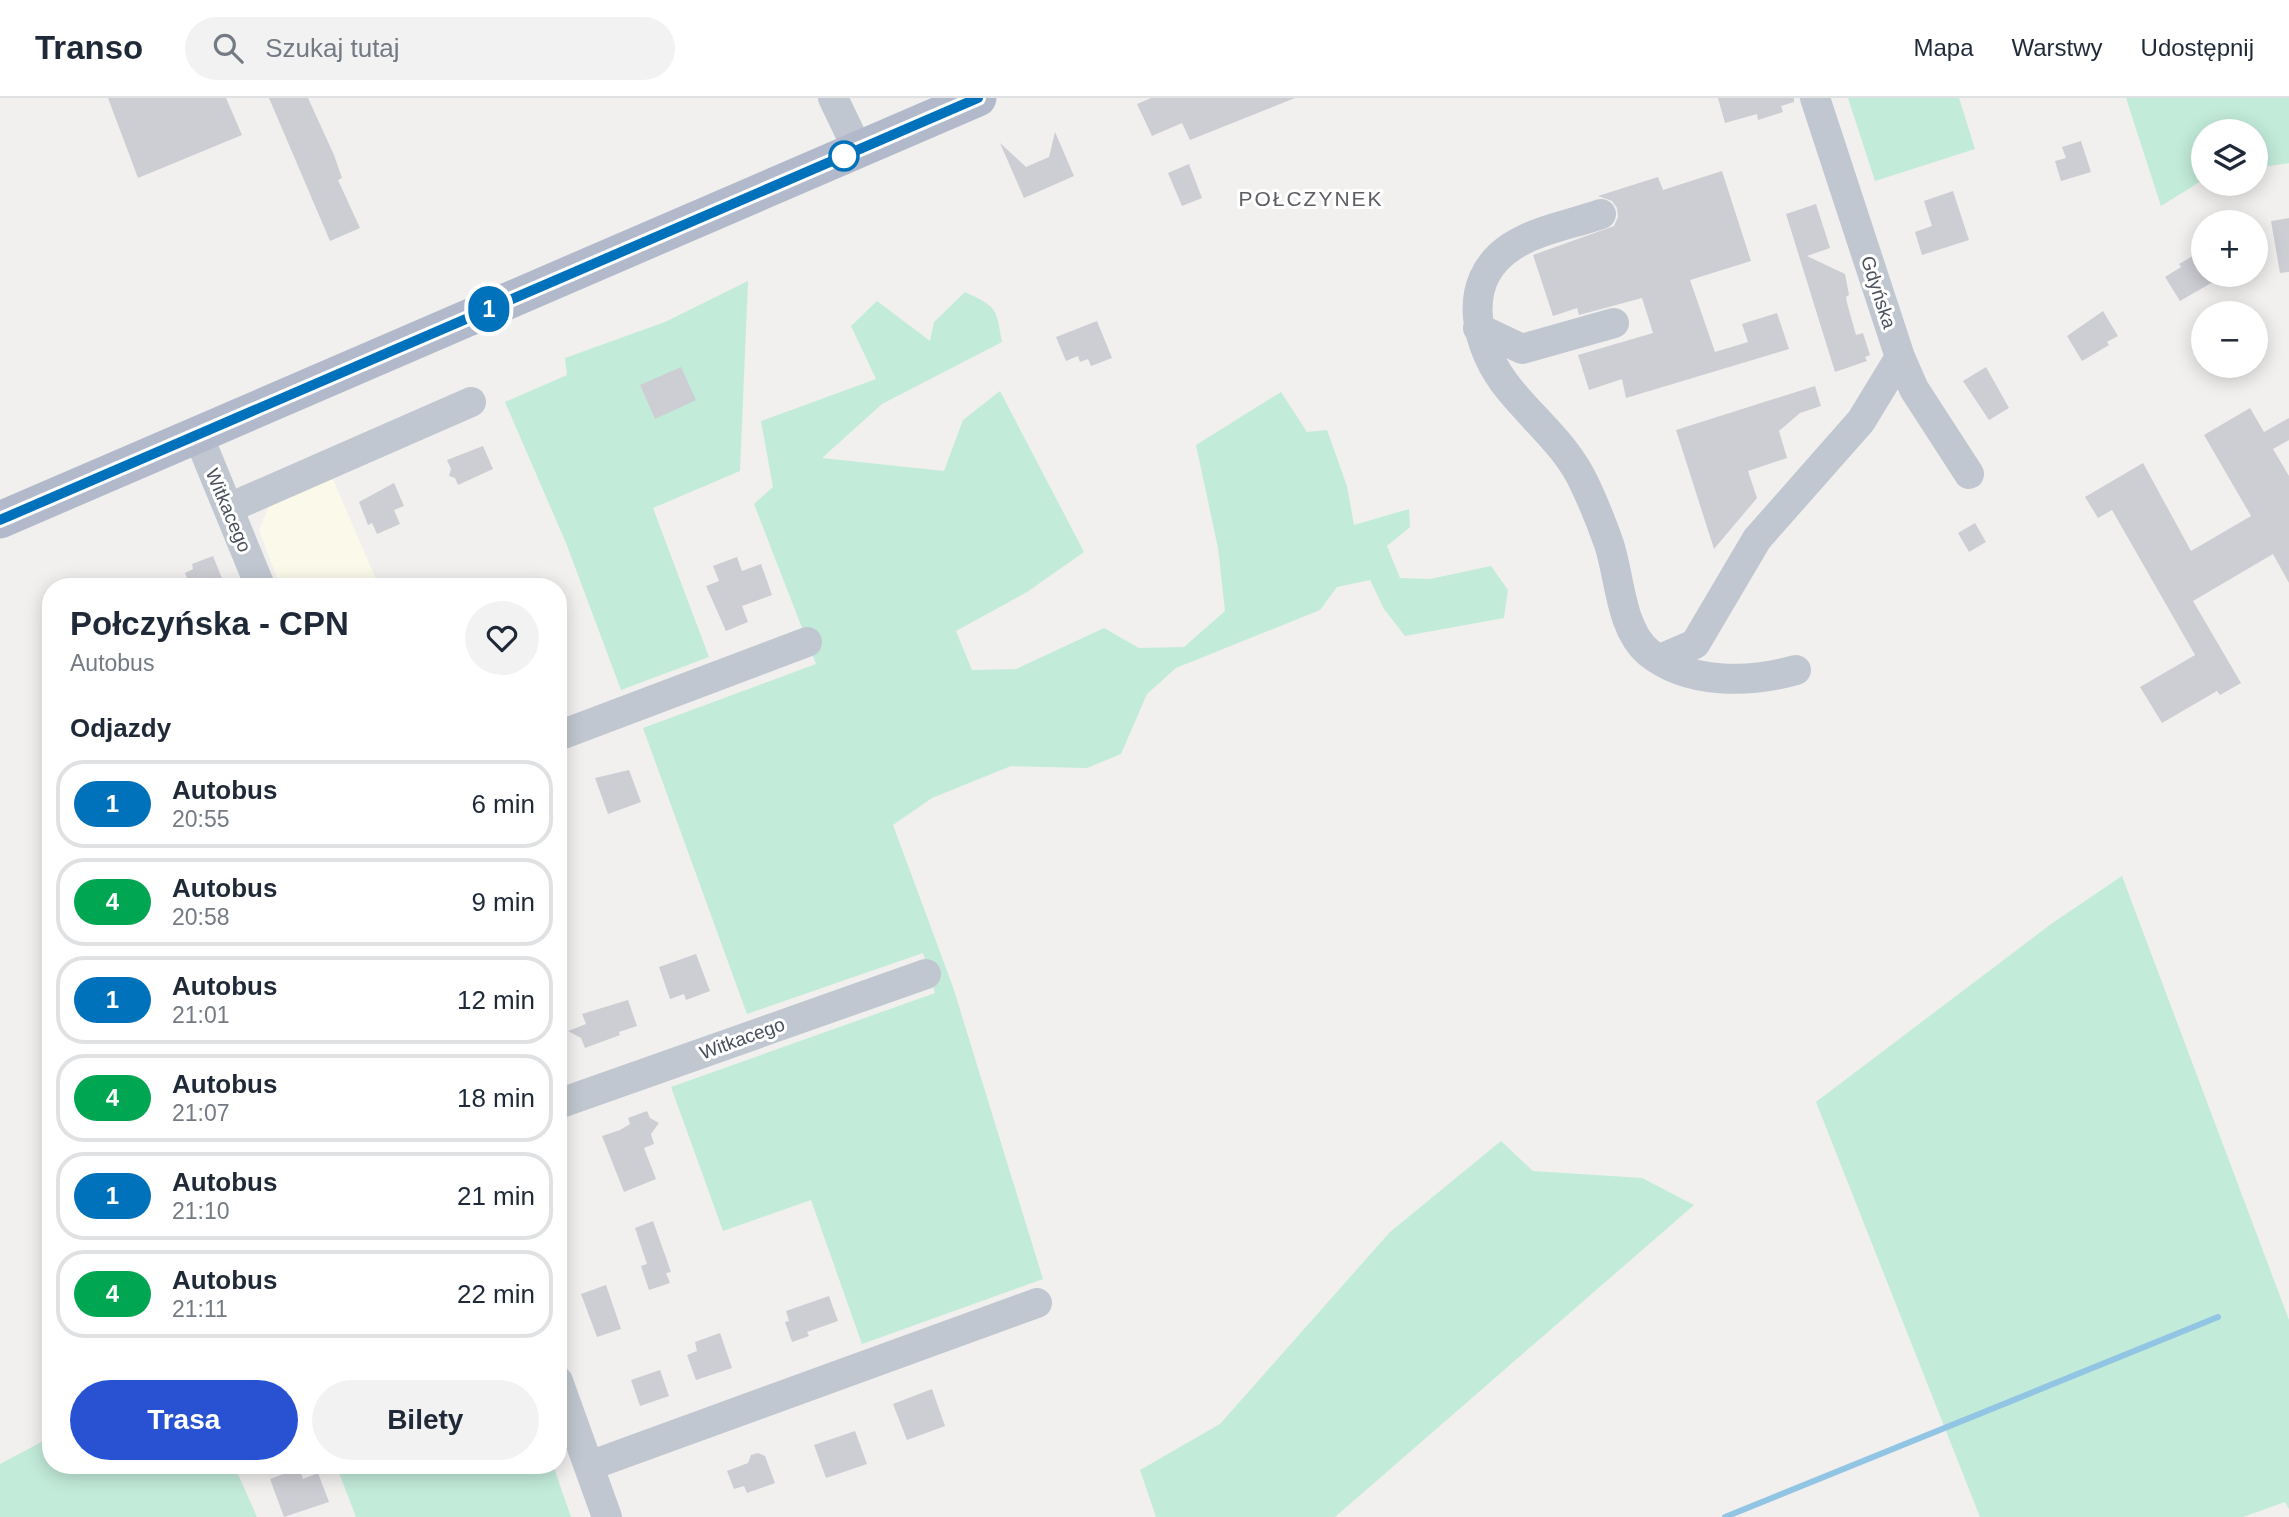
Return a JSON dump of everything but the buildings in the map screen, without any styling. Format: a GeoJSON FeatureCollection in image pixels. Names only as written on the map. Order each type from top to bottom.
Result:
{"type":"FeatureCollection","features":[{"type":"Feature","properties":{"kind":"main road"},"geometry":{"type":"LineString","coordinates":[[0,520],[978,98]]}},
{"type":"Feature","properties":{"kind":"street"},"geometry":{"type":"LineString","coordinates":[[833,98],[858,150]]}},
{"type":"Feature","properties":{"kind":"street","name":"Gdyńska"},"geometry":{"type":"LineString","coordinates":[[1815,98],[1900,357],[1914,389],[1969,474]]}},
{"type":"Feature","properties":{"kind":"street"},"geometry":{"type":"LineString","coordinates":[[1601,214],[1520,242],[1499,257],[1483,278],[1478,292],[1478,328],[1488,359],[1501,378],[1563,449],[1579,473],[1609,545],[1630,625],[1638,641],[1660,659],[1703,675],[1741,680],[1796,670]]}},
{"type":"Feature","properties":{"kind":"street"},"geometry":{"type":"LineString","coordinates":[[1478,328],[1522,349],[1615,323]]}},
{"type":"Feature","properties":{"kind":"street"},"geometry":{"type":"LineString","coordinates":[[1660,659],[1695,644],[1758,539],[1861,421],[1900,357]]}},
{"type":"Feature","properties":{"kind":"street"},"geometry":{"type":"LineString","coordinates":[[229,508],[471,402]]}},
{"type":"Feature","properties":{"kind":"street","name":"Witkacego"},"geometry":{"type":"LineString","coordinates":[[198,435],[257,578]]}},
{"type":"Feature","properties":{"kind":"street"},"geometry":{"type":"LineString","coordinates":[[567,733],[807,642]]}},
{"type":"Feature","properties":{"kind":"street","name":"Witkacego"},"geometry":{"type":"LineString","coordinates":[[567,1101],[926,974]]}},
{"type":"Feature","properties":{"kind":"street"},"geometry":{"type":"LineString","coordinates":[[589,1466],[1037,1303]]}},
{"type":"Feature","properties":{"kind":"street"},"geometry":{"type":"LineString","coordinates":[[567,1406],[607,1517]]}},
{"type":"Feature","properties":{"kind":"shaded area"},"geometry":{"type":"Polygon","coordinates":[[[332,477],[376,578],[277,578],[259,530],[269,506],[332,477]]]}},
{"type":"Feature","properties":{"kind":"green space"},"geometry":{"type":"Polygon","coordinates":[[[1848,98],[1959,98],[1975,149],[1875,181],[1848,98]]]}},
{"type":"Feature","properties":{"kind":"green space"},"geometry":{"type":"Polygon","coordinates":[[[2126,98],[2289,98],[2289,163],[2268,166],[2268,119],[2191,119],[2191,187],[2161,206],[2126,98]]]}},
{"type":"Feature","properties":{"kind":"green space"},"geometry":{"type":"Polygon","coordinates":[[[748,281],[740,471],[653,508],[709,657],[621,690],[566,543],[505,402],[567,375],[565,358],[665,322],[748,281]]]}},
{"type":"Feature","properties":{"kind":"green space"},"geometry":{"type":"Polygon","coordinates":[[[965,292],[993,309],[1002,342],[882,404],[822,458],[944,471],[963,420],[1000,391],[1084,552],[1027,592],[956,631],[972,670],[1016,669],[1104,628],[1139,648],[1184,647],[1225,611],[1218,548],[1196,445],[1281,392],[1307,432],[1327,430],[1347,486],[1354,525],[1409,509],[1410,527],[1387,546],[1400,578],[1430,579],[1491,566],[1508,590],[1504,618],[1405,636],[1384,609],[1370,580],[1337,587],[1320,610],[1176,668],[1147,694],[1121,754],[1087,768],[1011,766],[932,798],[893,825],[953,987],[1043,1279],[862,1344],[811,1200],[723,1231],[671,1087],[935,993],[923,953],[747,1014],[643,728],[816,664],[754,504],[773,487],[761,421],[876,379],[851,326],[877,301],[930,341],[934,322],[965,292]]]}},
{"type":"Feature","properties":{"kind":"green space"},"geometry":{"type":"Polygon","coordinates":[[[2122,876],[2289,1320],[2289,1509],[2285,1502],[2243,1517],[1980,1517],[1816,1102],[2051,924],[2122,876]]]}},
{"type":"Feature","properties":{"kind":"green space"},"geometry":{"type":"Polygon","coordinates":[[[1501,1141],[1533,1171],[1642,1178],[1694,1205],[1335,1517],[1156,1517],[1140,1470],[1220,1424],[1390,1232],[1501,1141]]]}},
{"type":"Feature","properties":{"kind":"green space"},"geometry":{"type":"Polygon","coordinates":[[[42,1442],[42,1474],[238,1474],[257,1517],[0,1517],[0,1464],[42,1442]]]}},
{"type":"Feature","properties":{"kind":"green space"},"geometry":{"type":"Polygon","coordinates":[[[339,1474],[556,1474],[571,1517],[356,1517],[339,1474]]]}},
{"type":"Feature","properties":{"kind":"waterway"},"geometry":{"type":"LineString","coordinates":[[1725,1517],[2218,1317]]}},
{"type":"Feature","properties":{"kind":"bus line","name":"1"},"geometry":{"type":"LineString","coordinates":[[0,520],[978,98]]}},
{"type":"Feature","properties":{"kind":"district","name":"POŁCZYNEK"},"geometry":{"type":"Point","coordinates":[1311,199]}}]}
